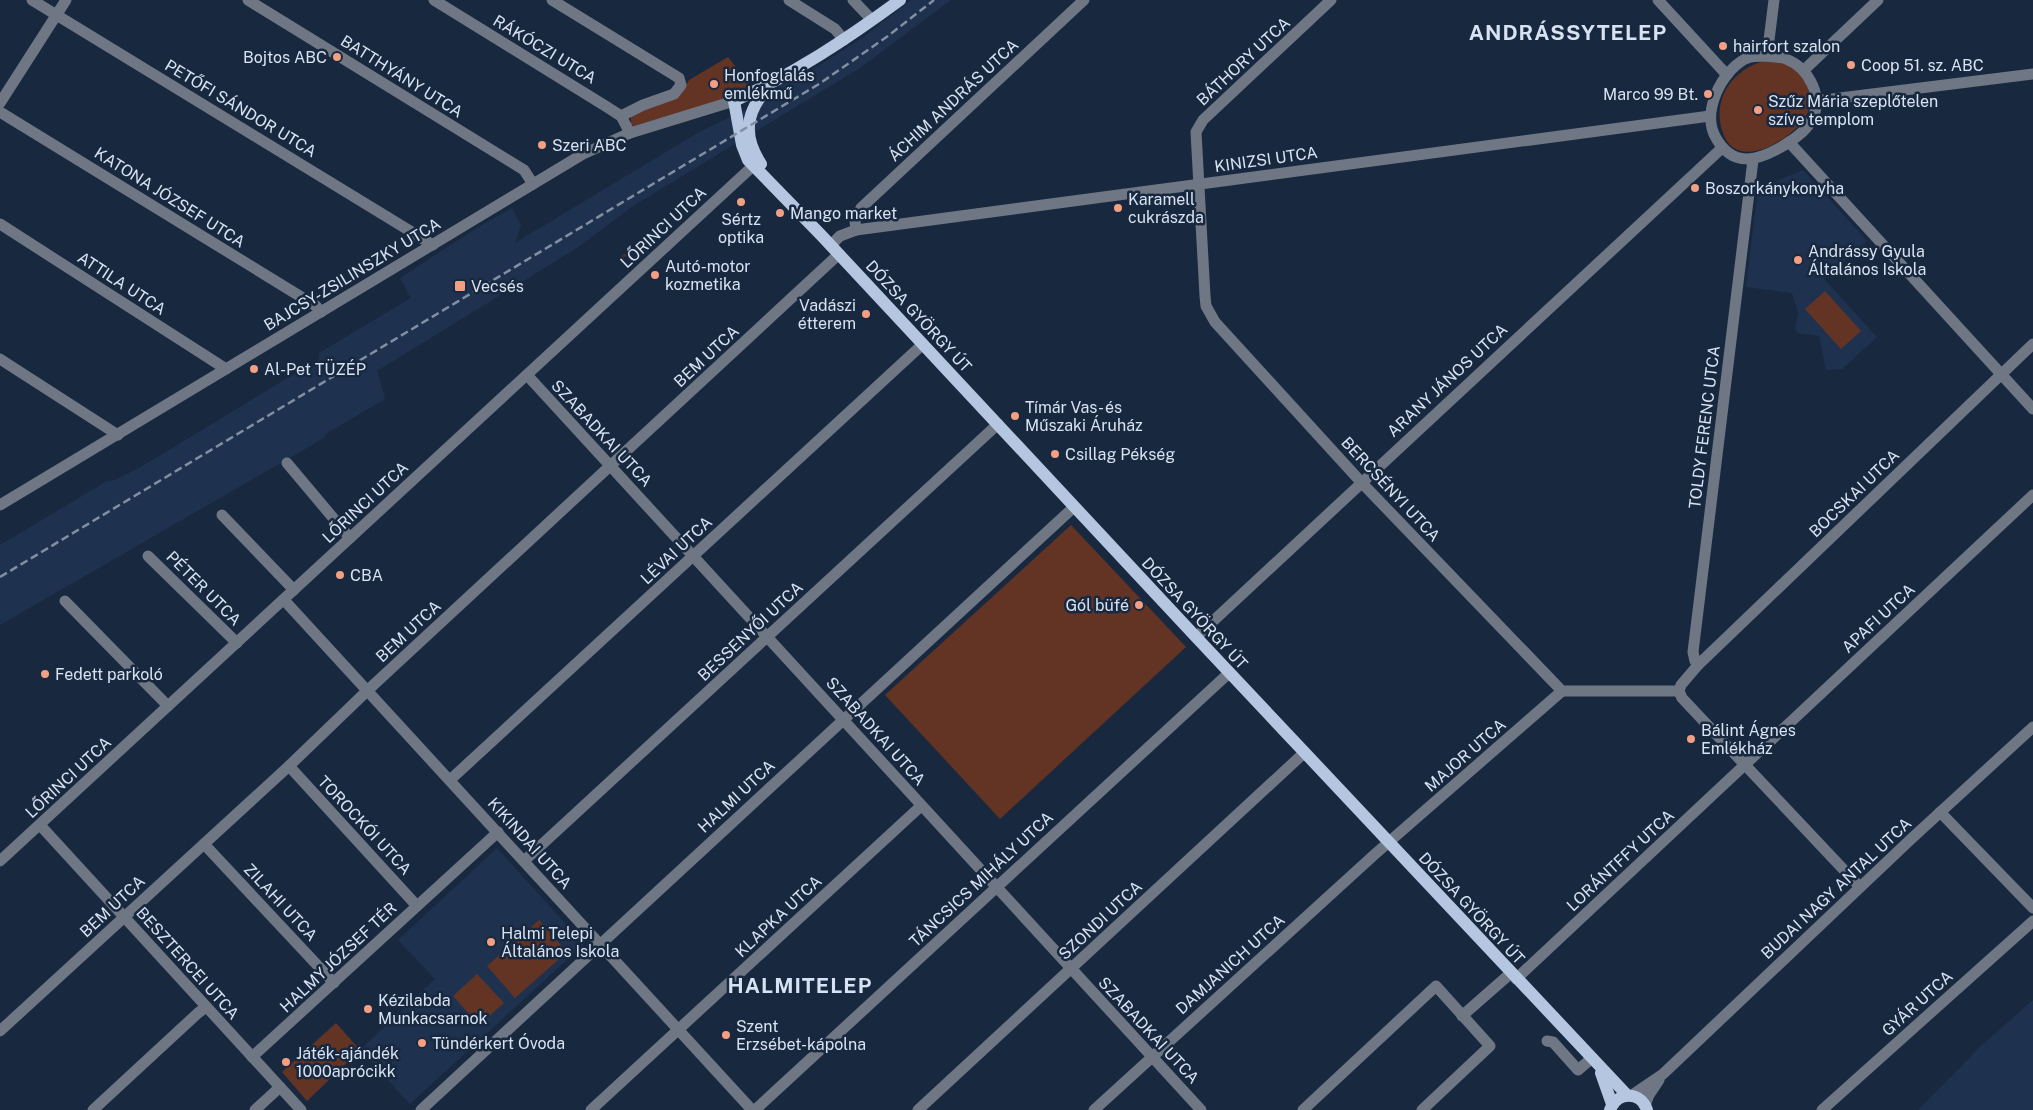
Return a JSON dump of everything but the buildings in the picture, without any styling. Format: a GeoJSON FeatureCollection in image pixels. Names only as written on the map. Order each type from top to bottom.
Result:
{"type":"FeatureCollection","features":[{"type":"Feature","properties":{"kind":"main road"},"geometry":{"type":"LineString","coordinates":[[734,101],[772,84],[844,40],[900,0]]}},
{"type":"Feature","properties":{"kind":"main road"},"geometry":{"type":"LineString","coordinates":[[734,101],[742,105],[750,114],[754,106],[772,84]]}},
{"type":"Feature","properties":{"kind":"main road","name":"DÓZSA GYÖRGY ÚT"},"geometry":{"type":"LineString","coordinates":[[734,101],[742,144],[752,166],[776,188],[835,250],[1513,976],[1595,1061],[1630,1095],[1637,1097],[1647,1108]]}},
{"type":"Feature","properties":{"kind":"main road","name":"DÓZSA GYÖRGY ÚT"},"geometry":{"type":"LineString","coordinates":[[750,114],[750,133],[754,153],[776,188]]}},
{"type":"Feature","properties":{"kind":"main road","name":"DÓZSA GYÖRGY ÚT"},"geometry":{"type":"LineString","coordinates":[[1595,1061],[1611,1107]]}},
{"type":"Feature","properties":{"kind":"main road"},"geometry":{"type":"LineString","coordinates":[[1611,1107],[1618,1098],[1630,1095]]}},
{"type":"Feature","properties":{"kind":"street","name":"PETŐFI SÁNDOR UTCA"},"geometry":{"type":"LineString","coordinates":[[32,0],[433,244]]}},
{"type":"Feature","properties":{"kind":"street"},"geometry":{"type":"LineString","coordinates":[[0,103],[66,0]]}},
{"type":"Feature","properties":{"kind":"street","name":"BATTHYÁNY UTCA"},"geometry":{"type":"LineString","coordinates":[[248,0],[524,170],[533,184]]}},
{"type":"Feature","properties":{"kind":"street","name":"RÁKÓCZI UTCA"},"geometry":{"type":"LineString","coordinates":[[434,0],[582,90],[621,116],[630,133]]}},
{"type":"Feature","properties":{"kind":"street"},"geometry":{"type":"LineString","coordinates":[[552,0],[679,78],[681,85],[674,94],[643,105],[621,116]]}},
{"type":"Feature","properties":{"kind":"street"},"geometry":{"type":"LineString","coordinates":[[789,0],[835,28],[844,40]]}},
{"type":"Feature","properties":{"kind":"street"},"geometry":{"type":"LineString","coordinates":[[853,0],[872,20]]}},
{"type":"Feature","properties":{"kind":"street","name":"ÁCHIM ANDRÁS UTCA"},"geometry":{"type":"LineString","coordinates":[[856,230],[855,221],[861,208],[1084,0]]}},
{"type":"Feature","properties":{"kind":"street","name":"BÁTHORY UTCA"},"geometry":{"type":"LineString","coordinates":[[1198,184],[1196,139],[1199,126],[1331,0]]}},
{"type":"Feature","properties":{"kind":"street"},"geometry":{"type":"LineString","coordinates":[[1658,0],[1727,75]]}},
{"type":"Feature","properties":{"kind":"street"},"geometry":{"type":"LineString","coordinates":[[1767,56],[1774,0]]}},
{"type":"Feature","properties":{"kind":"street"},"geometry":{"type":"LineString","coordinates":[[1804,70],[1878,0]]}},
{"type":"Feature","properties":{"kind":"street"},"geometry":{"type":"LineString","coordinates":[[1767,56],[1786,59],[1804,70],[1813,84],[1816,101],[1812,120],[1802,133],[1771,153],[1753,160],[1740,159],[1722,148],[1714,134],[1710,116],[1718,90],[1727,75],[1746,58],[1767,56]]}},
{"type":"Feature","properties":{"kind":"street"},"geometry":{"type":"LineString","coordinates":[[1816,101],[2033,74]]}},
{"type":"Feature","properties":{"kind":"street","name":"BAJCSY-ZSILINSZKY UTCA"},"geometry":{"type":"LineString","coordinates":[[0,505],[597,147],[630,133],[734,101]]}},
{"type":"Feature","properties":{"kind":"street","name":"KATONA JÓZSEF UTCA"},"geometry":{"type":"LineString","coordinates":[[0,112],[316,306],[320,312]]}},
{"type":"Feature","properties":{"kind":"street","name":"KINIZSI UTCA"},"geometry":{"type":"LineString","coordinates":[[835,250],[840,236],[856,230],[1710,116]]}},
{"type":"Feature","properties":{"kind":"street"},"geometry":{"type":"LineString","coordinates":[[1789,142],[2033,409]]}},
{"type":"Feature","properties":{"kind":"street","name":"ARANY JÁNOS UTCA"},"geometry":{"type":"LineString","coordinates":[[1196,637],[1360,482],[1722,148]]}},
{"type":"Feature","properties":{"kind":"street","name":"TOLDY FERENC UTCA"},"geometry":{"type":"LineString","coordinates":[[1698,664],[1695,661],[1693,652],[1753,160]]}},
{"type":"Feature","properties":{"kind":"street","name":"LŐRINCI UTCA"},"geometry":{"type":"LineString","coordinates":[[0,861],[752,166]]}},
{"type":"Feature","properties":{"kind":"street","name":"BERCSÉNYI UTCA"},"geometry":{"type":"LineString","coordinates":[[1198,184],[1205,296],[1209,314],[1214,322],[1360,482],[1562,691]]}},
{"type":"Feature","properties":{"kind":"street","name":"ATTILA UTCA"},"geometry":{"type":"LineString","coordinates":[[0,224],[226,369]]}},
{"type":"Feature","properties":{"kind":"street","name":"BEM UTCA"},"geometry":{"type":"LineString","coordinates":[[0,1031],[289,766],[368,690],[611,466],[835,250]]}},
{"type":"Feature","properties":{"kind":"street","name":"LÉVAI UTCA"},"geometry":{"type":"LineString","coordinates":[[450,780],[923,344]]}},
{"type":"Feature","properties":{"kind":"street","name":"BOCSKAI UTCA"},"geometry":{"type":"LineString","coordinates":[[1698,664],[2033,344]]}},
{"type":"Feature","properties":{"kind":"street"},"geometry":{"type":"LineString","coordinates":[[0,359],[118,434]]}},
{"type":"Feature","properties":{"kind":"street","name":"SZABADKAI UTCA"},"geometry":{"type":"LineString","coordinates":[[527,375],[1201,1110]]}},
{"type":"Feature","properties":{"kind":"street","name":"BESSENYŐI UTCA"},"geometry":{"type":"LineString","coordinates":[[524,861],[998,424]]}},
{"type":"Feature","properties":{"kind":"street"},"geometry":{"type":"LineString","coordinates":[[287,463],[350,538]]}},
{"type":"Feature","properties":{"kind":"street","name":"APAFI UTCA"},"geometry":{"type":"LineString","coordinates":[[1746,766],[2033,495]]}},
{"type":"Feature","properties":{"kind":"street","name":"HALMI UTCA"},"geometry":{"type":"LineString","coordinates":[[421,1110],[1074,507]]}},
{"type":"Feature","properties":{"kind":"street"},"geometry":{"type":"LineString","coordinates":[[222,515],[294,590]]}},
{"type":"Feature","properties":{"kind":"street","name":"PÉTER UTCA"},"geometry":{"type":"LineString","coordinates":[[148,556],[237,643]]}},
{"type":"Feature","properties":{"kind":"street","name":"KIKINDAI UTCA"},"geometry":{"type":"LineString","coordinates":[[284,600],[678,1030],[754,1110]]}},
{"type":"Feature","properties":{"kind":"street"},"geometry":{"type":"LineString","coordinates":[[65,602],[168,706]]}},
{"type":"Feature","properties":{"kind":"street"},"geometry":{"type":"LineString","coordinates":[[1698,664],[1681,685],[1679,691],[1682,698],[1860,887]]}},
{"type":"Feature","properties":{"kind":"street","name":"TÁNCSICS MIHÁLY UTCA"},"geometry":{"type":"LineString","coordinates":[[754,1110],[1229,673]]}},
{"type":"Feature","properties":{"kind":"street"},"geometry":{"type":"LineString","coordinates":[[1562,691],[1679,691]]}},
{"type":"Feature","properties":{"kind":"street","name":"MAJOR UTCA"},"geometry":{"type":"LineString","coordinates":[[1388,843],[1562,691]]}},
{"type":"Feature","properties":{"kind":"street","name":"BUDAI NAGY ANTAL UTCA"},"geometry":{"type":"LineString","coordinates":[[1630,1095],[1663,1074],[1860,887],[2033,727]]}},
{"type":"Feature","properties":{"kind":"street","name":"SZONDI UTCA"},"geometry":{"type":"LineString","coordinates":[[918,1110],[1304,753]]}},
{"type":"Feature","properties":{"kind":"street","name":"TOROCKÓI UTCA"},"geometry":{"type":"LineString","coordinates":[[289,766],[417,906]]}},
{"type":"Feature","properties":{"kind":"street","name":"LORÁNTFFY UTCA"},"geometry":{"type":"LineString","coordinates":[[1462,1016],[1513,976],[1746,766]]}},
{"type":"Feature","properties":{"kind":"street","name":"KLAPKA UTCA"},"geometry":{"type":"LineString","coordinates":[[591,1110],[922,806]]}},
{"type":"Feature","properties":{"kind":"street"},"geometry":{"type":"LineString","coordinates":[[1940,812],[2033,908]]}},
{"type":"Feature","properties":{"kind":"street","name":"BESZTERCEI UTCA"},"geometry":{"type":"LineString","coordinates":[[40,825],[252,1057]]}},
{"type":"Feature","properties":{"kind":"street","name":"HALMY JÓZSEF TÉR"},"geometry":{"type":"LineString","coordinates":[[252,1057],[498,832]]}},
{"type":"Feature","properties":{"kind":"street","name":"DAMJANICH UTCA"},"geometry":{"type":"LineString","coordinates":[[1094,1110],[1388,843]]}},
{"type":"Feature","properties":{"kind":"street","name":"ZILAHI UTCA"},"geometry":{"type":"LineString","coordinates":[[204,844],[334,983]]}},
{"type":"Feature","properties":{"kind":"street","name":"GYÁR UTCA"},"geometry":{"type":"LineString","coordinates":[[1822,1110],[2033,921]]}},
{"type":"Feature","properties":{"kind":"street"},"geometry":{"type":"LineString","coordinates":[[1303,1110],[1436,986],[1490,1046],[1422,1110]]}},
{"type":"Feature","properties":{"kind":"street"},"geometry":{"type":"LineString","coordinates":[[93,1110],[206,1007]]}},
{"type":"Feature","properties":{"kind":"street"},"geometry":{"type":"LineString","coordinates":[[1547,1041],[1553,1042],[1578,1070],[1595,1061]]}},
{"type":"Feature","properties":{"kind":"street"},"geometry":{"type":"LineString","coordinates":[[252,1057],[301,1110]]}},
{"type":"Feature","properties":{"kind":"street","name":"BUDAI NAGY ANTAL UTCA"},"geometry":{"type":"LineString","coordinates":[[1647,1108],[1649,1095],[1663,1074]]}},
{"type":"Feature","properties":{"kind":"street"},"geometry":{"type":"LineString","coordinates":[[256,1110],[280,1087]]}},
{"type":"Feature","properties":{"kind":"shaded area"},"geometry":{"type":"Polygon","coordinates":[[[911,0],[951,0],[860,68],[633,206],[577,248],[377,371],[385,398],[382,401],[327,433],[324,438],[0,625],[0,545],[107,481],[115,480],[139,468],[319,359],[319,353],[411,298],[400,278],[475,229],[512,208],[521,225],[515,243],[699,132],[764,101],[780,86],[815,68],[865,36],[911,0]]]}},
{"type":"Feature","properties":{"kind":"shaded area"},"geometry":{"type":"Polygon","coordinates":[[[728,57],[752,88],[731,97],[634,126],[631,125],[631,116],[682,91],[689,80],[728,57]]]}},
{"type":"Feature","properties":{"kind":"shaded area"},"geometry":{"type":"Polygon","coordinates":[[[1772,59],[1791,66],[1804,78],[1810,96],[1807,114],[1800,124],[1778,142],[1752,152],[1740,151],[1730,145],[1723,133],[1720,107],[1723,95],[1737,76],[1747,68],[1759,62],[1772,59]]]}},
{"type":"Feature","properties":{"kind":"shaded area","name":"Andrássy Gyula Általános Iskola"},"geometry":{"type":"Polygon","coordinates":[[[1803,170],[1867,241],[1824,279],[1877,337],[1842,369],[1826,370],[1819,336],[1798,333],[1795,329],[1798,313],[1792,293],[1746,287],[1758,189],[1803,170]]]}},
{"type":"Feature","properties":{"kind":"shaded area"},"geometry":{"type":"Polygon","coordinates":[[[1825,291],[1861,331],[1841,349],[1805,309],[1825,291]]]}},
{"type":"Feature","properties":{"kind":"shaded area"},"geometry":{"type":"Polygon","coordinates":[[[1071,525],[1186,647],[1000,819],[885,695],[1071,525]]]}},
{"type":"Feature","properties":{"kind":"shaded area","name":"Halmi Telepi Általános Iskola"},"geometry":{"type":"Polygon","coordinates":[[[497,848],[584,944],[410,1104],[360,1050],[435,979],[398,940],[497,848]]]}},
{"type":"Feature","properties":{"kind":"shaded area"},"geometry":{"type":"Polygon","coordinates":[[[539,920],[567,952],[515,998],[487,966],[539,920]]]}},
{"type":"Feature","properties":{"kind":"shaded area"},"geometry":{"type":"Polygon","coordinates":[[[477,974],[504,1003],[479,1025],[453,996],[477,974]]]}},
{"type":"Feature","properties":{"kind":"shaded area"},"geometry":{"type":"Polygon","coordinates":[[[2033,1000],[2033,1110],[1918,1110],[1981,1046],[2033,1000]]]}},
{"type":"Feature","properties":{"kind":"shaded area"},"geometry":{"type":"Polygon","coordinates":[[[336,1023],[360,1050],[307,1101],[282,1072],[336,1023]]]}},
{"type":"Feature","properties":{"kind":"waterway"},"geometry":{"type":"LineString","coordinates":[[622,257],[648,241]]}},
{"type":"Feature","properties":{"kind":"railway"},"geometry":{"type":"LineString","coordinates":[[0,577],[819,84],[888,36],[934,0]]}},
{"type":"Feature","properties":{"kind":"place","name":"hairfort szalon"},"geometry":{"type":"Point","coordinates":[1723,46]}},
{"type":"Feature","properties":{"kind":"place","name":"Bojtos ABC"},"geometry":{"type":"Point","coordinates":[337,57]}},
{"type":"Feature","properties":{"kind":"place","name":"Coop 51. sz. ABC"},"geometry":{"type":"Point","coordinates":[1851,65]}},
{"type":"Feature","properties":{"kind":"place","name":"Honfoglalás emlékmű"},"geometry":{"type":"Point","coordinates":[714,84]}},
{"type":"Feature","properties":{"kind":"place","name":"Marco 99 Bt."},"geometry":{"type":"Point","coordinates":[1708,94]}},
{"type":"Feature","properties":{"kind":"place","name":"Szűz Mária szeplőtelen szíve templom"},"geometry":{"type":"Point","coordinates":[1758,110]}},
{"type":"Feature","properties":{"kind":"place","name":"Szeri ABC"},"geometry":{"type":"Point","coordinates":[542,145]}},
{"type":"Feature","properties":{"kind":"place","name":"Boszorkánykonyha"},"geometry":{"type":"Point","coordinates":[1695,188]}},
{"type":"Feature","properties":{"kind":"place","name":"Sértz optika"},"geometry":{"type":"Point","coordinates":[741,202]}},
{"type":"Feature","properties":{"kind":"place","name":"Karamell cukrászda"},"geometry":{"type":"Point","coordinates":[1118,208]}},
{"type":"Feature","properties":{"kind":"place","name":"Mango market"},"geometry":{"type":"Point","coordinates":[780,213]}},
{"type":"Feature","properties":{"kind":"place","name":"Andrássy Gyula Általános Iskola"},"geometry":{"type":"Point","coordinates":[1798,260]}},
{"type":"Feature","properties":{"kind":"place","name":"Autó-motor kozmetika"},"geometry":{"type":"Point","coordinates":[655,275]}},
{"type":"Feature","properties":{"kind":"place","name":"Vecsés"},"geometry":{"type":"Point","coordinates":[460,286]}},
{"type":"Feature","properties":{"kind":"place","name":"Vadászi étterem"},"geometry":{"type":"Point","coordinates":[866,314]}},
{"type":"Feature","properties":{"kind":"place","name":"Al-Pet TÜZÉP"},"geometry":{"type":"Point","coordinates":[254,369]}},
{"type":"Feature","properties":{"kind":"place","name":"Tímár Vas- és Műszaki Áruház"},"geometry":{"type":"Point","coordinates":[1015,416]}},
{"type":"Feature","properties":{"kind":"place","name":"Csillag Pékség"},"geometry":{"type":"Point","coordinates":[1055,454]}},
{"type":"Feature","properties":{"kind":"place","name":"CBA"},"geometry":{"type":"Point","coordinates":[340,575]}},
{"type":"Feature","properties":{"kind":"place","name":"Gól büfé"},"geometry":{"type":"Point","coordinates":[1139,605]}},
{"type":"Feature","properties":{"kind":"place","name":"Fedett parkoló"},"geometry":{"type":"Point","coordinates":[45,674]}},
{"type":"Feature","properties":{"kind":"place","name":"Bálint Ágnes Emlékház"},"geometry":{"type":"Point","coordinates":[1691,739]}},
{"type":"Feature","properties":{"kind":"place","name":"Halmi Telepi Általános Iskola"},"geometry":{"type":"Point","coordinates":[491,942]}},
{"type":"Feature","properties":{"kind":"place","name":"Kézilabda Munkacsarnok"},"geometry":{"type":"Point","coordinates":[368,1009]}},
{"type":"Feature","properties":{"kind":"place","name":"Szent Erzsébet-kápolna"},"geometry":{"type":"Point","coordinates":[726,1035]}},
{"type":"Feature","properties":{"kind":"place","name":"Tündérkert Óvoda"},"geometry":{"type":"Point","coordinates":[422,1043]}},
{"type":"Feature","properties":{"kind":"place","name":"Játék-ajándék 1000aprócikk"},"geometry":{"type":"Point","coordinates":[286,1062]}},
{"type":"Feature","properties":{"kind":"district","name":"ANDRÁSSYTELEP"},"geometry":{"type":"Point","coordinates":[1568,33]}},
{"type":"Feature","properties":{"kind":"district","name":"HALMITELEP"},"geometry":{"type":"Point","coordinates":[800,986]}}]}
